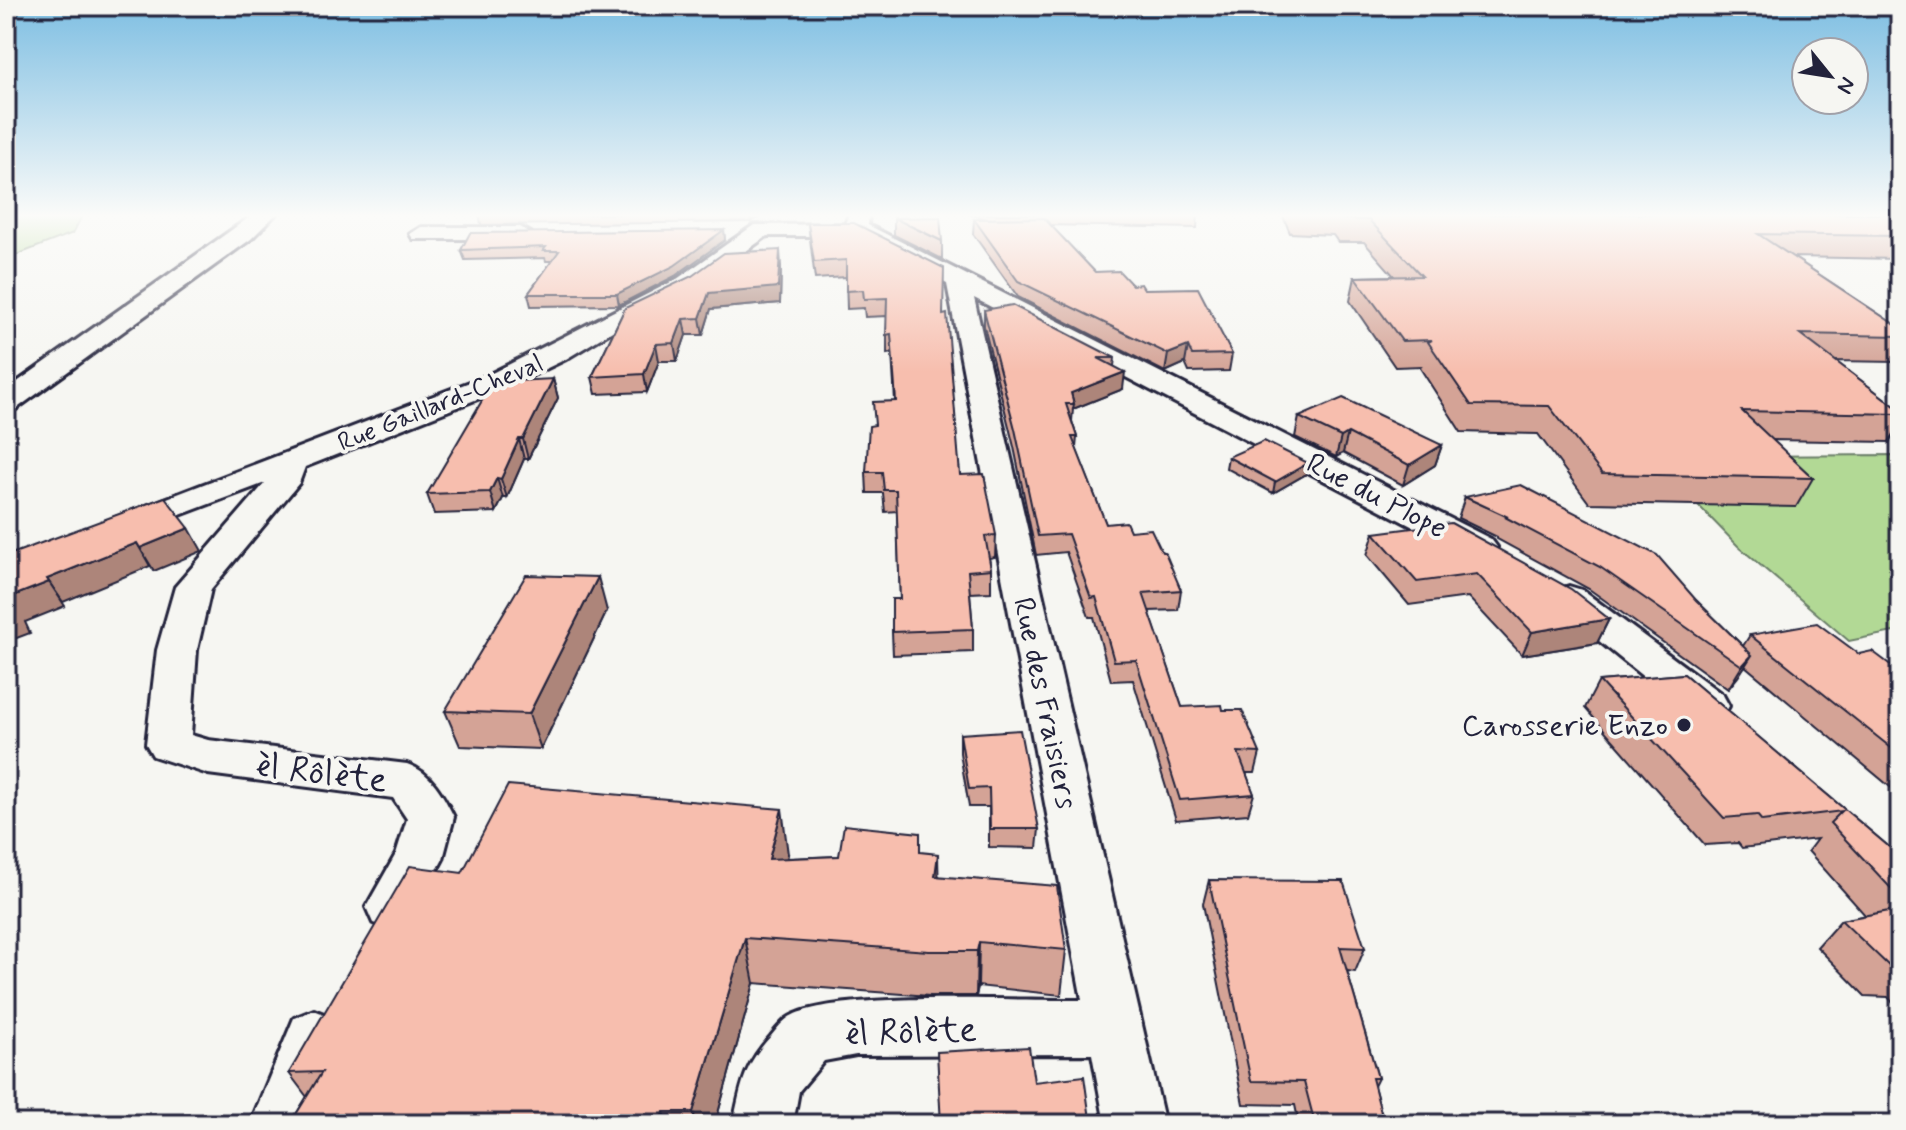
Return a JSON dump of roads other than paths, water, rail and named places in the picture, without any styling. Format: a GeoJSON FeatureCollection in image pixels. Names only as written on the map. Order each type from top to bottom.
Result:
{"type":"FeatureCollection","features":[{"type":"Feature","properties":{"kind":"street"},"geometry":{"type":"LineString","coordinates":[[6,403],[197,267]]}},
{"type":"Feature","properties":{"kind":"street","name":"Rue Gaillard-Cheval"},"geometry":{"type":"LineString","coordinates":[[97,537],[498,381],[685,284],[710,267]]}},
{"type":"Feature","properties":{"kind":"street","name":"Rue du Plope"},"geometry":{"type":"LineString","coordinates":[[934,267],[1506,562]]}},
{"type":"Feature","properties":{"kind":"street","name":"Rue des Fraisiers"},"geometry":{"type":"LineString","coordinates":[[958,281],[1135,1124]]}},
{"type":"Feature","properties":{"kind":"street","name":"èl Rôlète"},"geometry":{"type":"LineString","coordinates":[[290,463],[288,476],[193,587],[177,650],[168,744],[208,757],[407,782],[431,817],[419,859],[372,937]]}},
{"type":"Feature","properties":{"kind":"street"},"geometry":{"type":"LineString","coordinates":[[1542,582],[1575,601],[1732,727]]}},
{"type":"Feature","properties":{"kind":"street"},"geometry":{"type":"LineString","coordinates":[[280,1124],[318,1028],[333,1002]]}},
{"type":"Feature","properties":{"kind":"street","name":"èl Rôlète"},"geometry":{"type":"LineString","coordinates":[[763,1124],[772,1078],[808,1037],[856,1028],[1114,1027]]}},
{"type":"Feature","properties":{"kind":"place","name":"Carosserie Enzo"},"geometry":{"type":"Point","coordinates":[1684,725]}}]}
